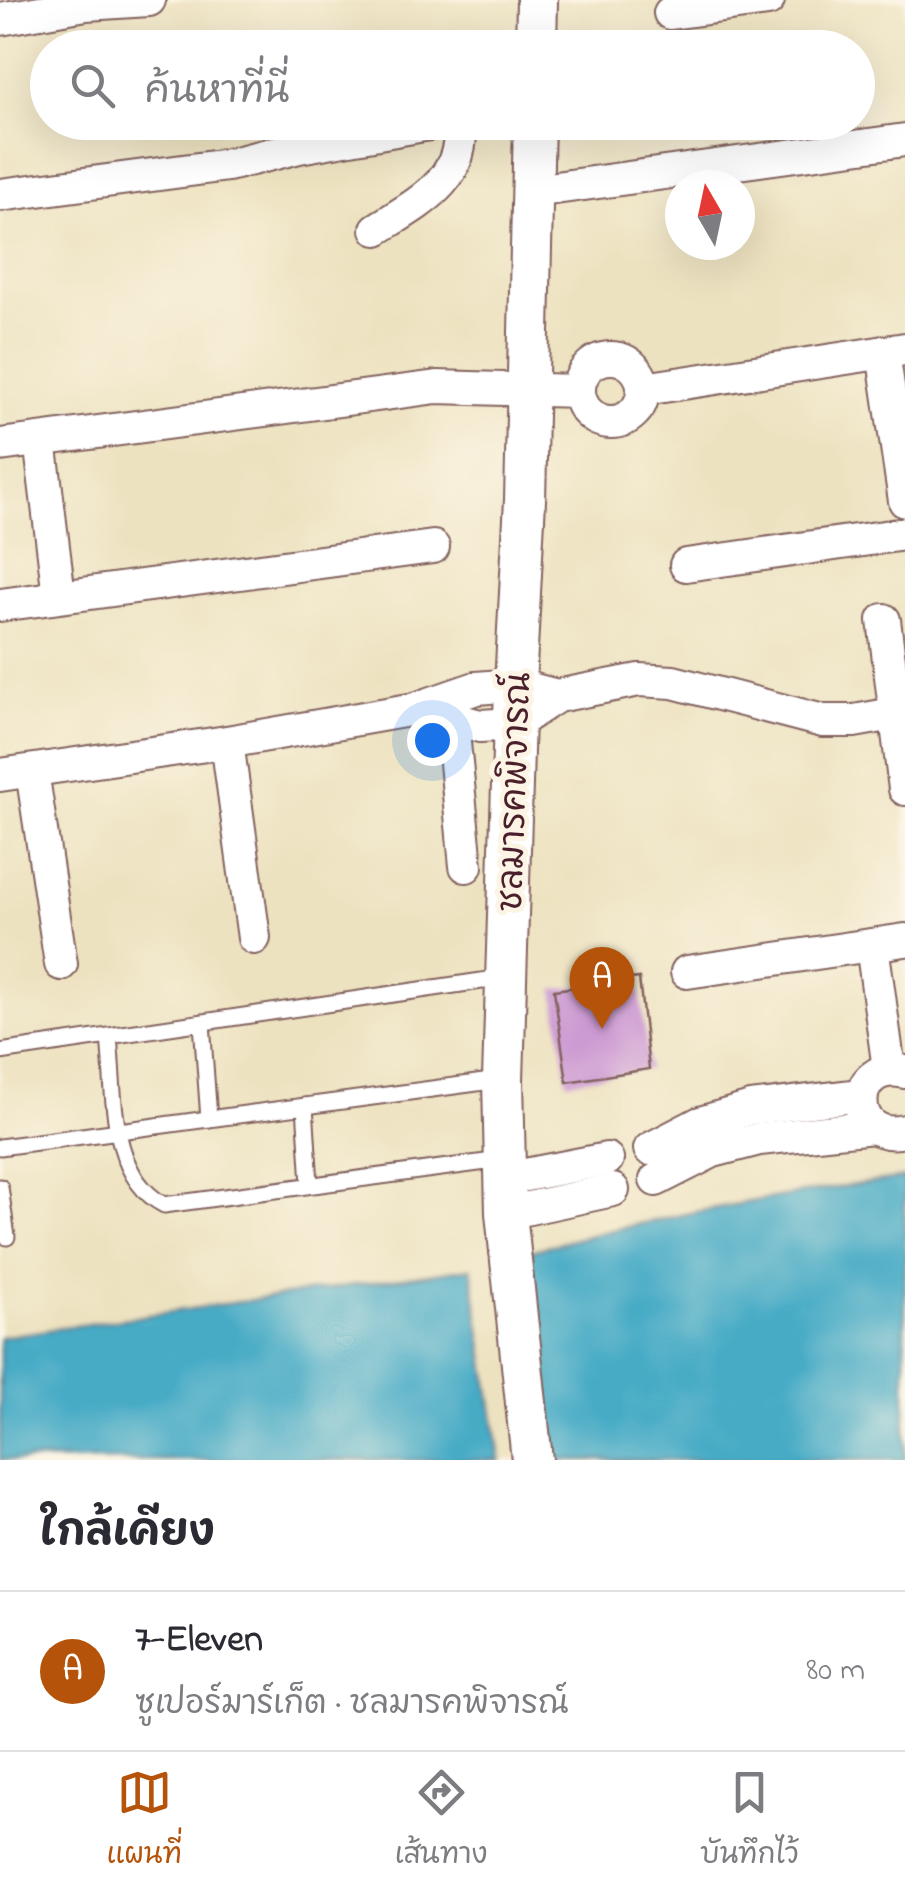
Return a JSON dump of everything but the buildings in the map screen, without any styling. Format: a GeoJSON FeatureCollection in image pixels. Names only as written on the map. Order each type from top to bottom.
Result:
{"type":"FeatureCollection","features":[{"type":"Feature","properties":{"kind":"street"},"geometry":{"type":"LineString","coordinates":[[0,19],[86,4],[150,0]]}},
{"type":"Feature","properties":{"kind":"street"},"geometry":{"type":"LineString","coordinates":[[536,30],[537,0]]}},
{"type":"Feature","properties":{"kind":"street"},"geometry":{"type":"LineString","coordinates":[[670,14],[768,0]]}},
{"type":"Feature","properties":{"kind":"street"},"geometry":{"type":"LineString","coordinates":[[0,195],[228,165],[339,140]]}},
{"type":"Feature","properties":{"kind":"street"},"geometry":{"type":"LineString","coordinates":[[377,229],[414,206],[452,173],[462,140]]}},
{"type":"Feature","properties":{"kind":"street","name":"ชลมารคพิจารณ์"},"geometry":{"type":"LineString","coordinates":[[532,1460],[506,1184],[503,1080],[534,140]]}},
{"type":"Feature","properties":{"kind":"street"},"geometry":{"type":"LineString","coordinates":[[533,191],[905,140]]}},
{"type":"Feature","properties":{"kind":"street"},"geometry":{"type":"LineString","coordinates":[[644,389],[894,350],[905,501]]}},
{"type":"Feature","properties":{"kind":"street"},"geometry":{"type":"LineString","coordinates":[[610,358],[630,363],[644,389],[637,410],[618,422],[596,419],[586,412],[578,391],[584,372],[600,359],[610,358]]}},
{"type":"Feature","properties":{"kind":"street"},"geometry":{"type":"LineString","coordinates":[[0,445],[436,387],[578,391]]}},
{"type":"Feature","properties":{"kind":"street"},"geometry":{"type":"LineString","coordinates":[[40,440],[59,596]]}},
{"type":"Feature","properties":{"kind":"street"},"geometry":{"type":"LineString","coordinates":[[686,564],[905,534]]}},
{"type":"Feature","properties":{"kind":"street"},"geometry":{"type":"LineString","coordinates":[[0,605],[433,546]]}},
{"type":"Feature","properties":{"kind":"street"},"geometry":{"type":"LineString","coordinates":[[884,620],[900,713],[905,789]]}},
{"type":"Feature","properties":{"kind":"street"},"geometry":{"type":"LineString","coordinates":[[61,964],[16,773],[415,709],[452,709],[476,688],[515,704],[639,680],[673,682],[823,721],[854,721],[900,713]]}},
{"type":"Feature","properties":{"kind":"street"},"geometry":{"type":"LineString","coordinates":[[452,709],[466,866]]}},
{"type":"Feature","properties":{"kind":"street"},"geometry":{"type":"LineString","coordinates":[[226,742],[254,938]]}},
{"type":"Feature","properties":{"kind":"street"},"geometry":{"type":"LineString","coordinates":[[687,972],[905,940]]}},
{"type":"Feature","properties":{"kind":"street"},"geometry":{"type":"LineString","coordinates":[[872,945],[897,1071],[871,1078],[861,1095],[865,1117],[889,1129]]}},
{"type":"Feature","properties":{"kind":"street"},"geometry":{"type":"LineString","coordinates":[[861,1095],[751,1108],[700,1123],[653,1165],[759,1138],[889,1129]]}},
{"type":"Feature","properties":{"kind":"street"},"geometry":{"type":"LineString","coordinates":[[506,1184],[610,1175]]}},
{"type":"Feature","properties":{"kind":"lane"},"geometry":{"type":"LineString","coordinates":[[0,1052],[506,978]]}},
{"type":"Feature","properties":{"kind":"lane"},"geometry":{"type":"LineString","coordinates":[[202,1023],[209,1120]]}},
{"type":"Feature","properties":{"kind":"lane"},"geometry":{"type":"LineString","coordinates":[[109,1037],[118,1132],[129,1171],[145,1195],[164,1204],[310,1184],[506,1184]]}},
{"type":"Feature","properties":{"kind":"lane"},"geometry":{"type":"LineString","coordinates":[[0,1147],[503,1080]]}},
{"type":"Feature","properties":{"kind":"lane"},"geometry":{"type":"LineString","coordinates":[[305,1106],[310,1184]]}},
{"type":"Feature","properties":{"kind":"lane"},"geometry":{"type":"LineString","coordinates":[[0,1187],[7,1238]]}},
{"type":"Feature","properties":{"kind":"water"},"geometry":{"type":"Polygon","coordinates":[[[905,1178],[905,1460],[541,1460],[523,1253],[712,1209],[905,1178]]]}},
{"type":"Feature","properties":{"kind":"water"},"geometry":{"type":"Polygon","coordinates":[[[471,1268],[500,1460],[0,1460],[0,1337],[471,1268]]]}},
{"type":"Feature","properties":{"kind":"place","name":"7-Eleven"},"geometry":{"type":"Point","coordinates":[602,1029]}}]}
